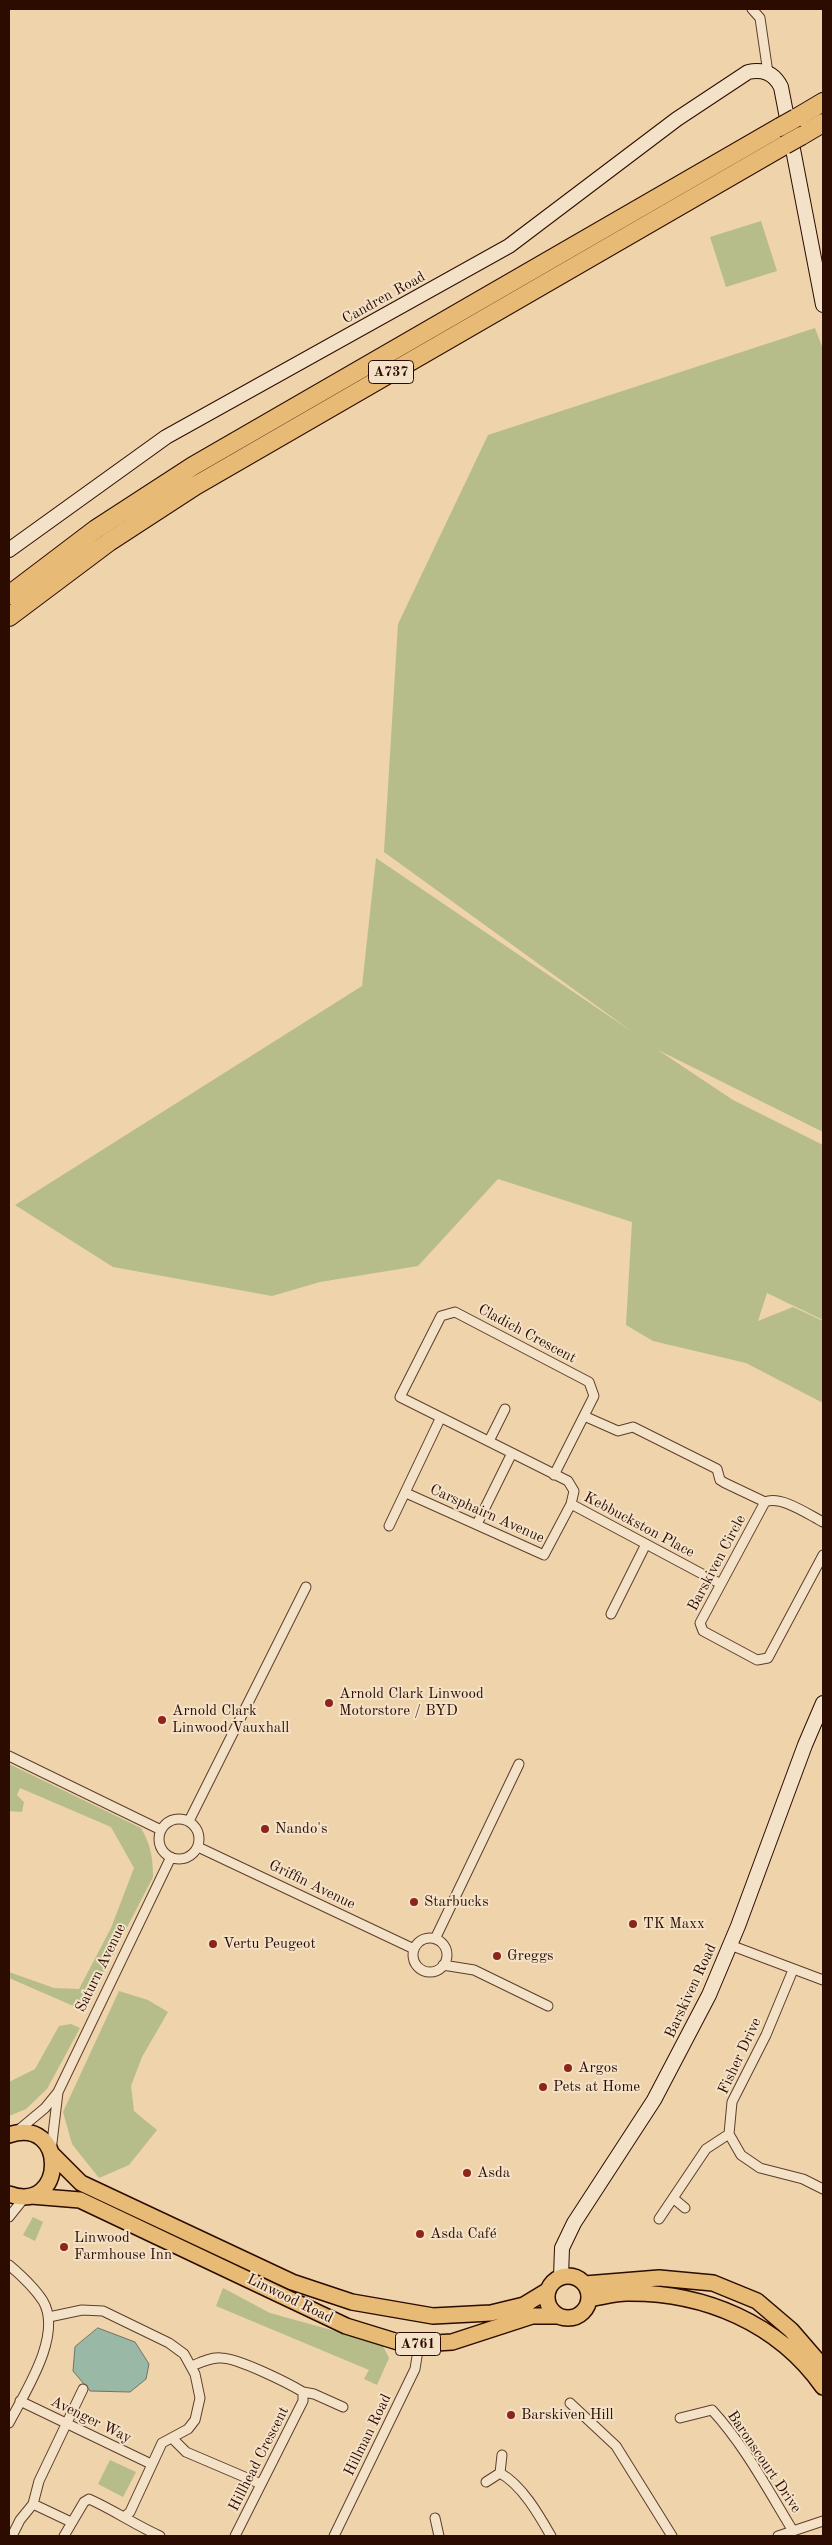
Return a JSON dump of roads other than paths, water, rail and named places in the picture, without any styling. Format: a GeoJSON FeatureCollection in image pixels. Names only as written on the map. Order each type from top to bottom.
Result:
{"type":"FeatureCollection","features":[{"type":"Feature","properties":{"kind":"highway","name":"A737"},"geometry":{"type":"LineString","coordinates":[[9,595],[96,529],[192,466],[823,102]]}},
{"type":"Feature","properties":{"kind":"highway","name":"A737"},"geometry":{"type":"LineString","coordinates":[[9,617],[102,547],[195,486],[823,123]]}},
{"type":"Feature","properties":{"kind":"main road","name":"Linwood Road"},"geometry":{"type":"LineString","coordinates":[[10,2135],[30,2134],[40,2138],[81,2183],[292,2282],[352,2302],[433,2316],[491,2313],[524,2305],[548,2291]]}},
{"type":"Feature","properties":{"kind":"main road"},"geometry":{"type":"LineString","coordinates":[[28,2196],[48,2184],[52,2175],[52,2153]]}},
{"type":"Feature","properties":{"kind":"main road","name":"Linwood Road"},"geometry":{"type":"LineString","coordinates":[[9,2194],[74,2199],[99,2209],[346,2326],[398,2342],[419,2344],[452,2342],[532,2316],[558,2316]]}},
{"type":"Feature","properties":{"kind":"main road"},"geometry":{"type":"LineString","coordinates":[[561,2277],[575,2277],[585,2284],[659,2278],[713,2283],[757,2301],[791,2330],[823,2367]]}},
{"type":"Feature","properties":{"kind":"main road","name":"A761"},"geometry":{"type":"LineString","coordinates":[[548,2291],[554,2281],[561,2277]]}},
{"type":"Feature","properties":{"kind":"main road"},"geometry":{"type":"LineString","coordinates":[[585,2284],[589,2299],[625,2292],[661,2294],[709,2304],[748,2319],[780,2343],[815,2376],[823,2387]]}},
{"type":"Feature","properties":{"kind":"main road"},"geometry":{"type":"LineString","coordinates":[[548,2291],[548,2303],[558,2316]]}},
{"type":"Feature","properties":{"kind":"main road","name":"A761"},"geometry":{"type":"LineString","coordinates":[[558,2316],[574,2317],[583,2312],[589,2299]]}},
{"type":"Feature","properties":{"kind":"street"},"geometry":{"type":"LineString","coordinates":[[752,9],[760,18],[768,73],[777,78],[781,87],[823,305]]}},
{"type":"Feature","properties":{"kind":"street","name":"Candren Road"},"geometry":{"type":"LineString","coordinates":[[9,550],[166,437],[509,246],[677,119],[748,72],[759,70],[768,73]]}},
{"type":"Feature","properties":{"kind":"street","name":"Cladich Crescent"},"geometry":{"type":"LineString","coordinates":[[440,1419],[400,1397],[441,1316],[455,1312],[589,1382],[594,1396],[554,1474]]}},
{"type":"Feature","properties":{"kind":"street"},"geometry":{"type":"LineString","coordinates":[[489,1441],[504,1408]]}},
{"type":"Feature","properties":{"kind":"street"},"geometry":{"type":"LineString","coordinates":[[584,1416],[618,1431],[633,1427],[717,1469],[720,1480],[725,1483],[765,1502],[769,1500],[784,1503],[823,1522]]}},
{"type":"Feature","properties":{"kind":"street"},"geometry":{"type":"LineString","coordinates":[[440,1419],[489,1441],[568,1481],[574,1492],[571,1504]]}},
{"type":"Feature","properties":{"kind":"street","name":"Carsphairn Avenue"},"geometry":{"type":"LineString","coordinates":[[389,1526],[440,1419]]}},
{"type":"Feature","properties":{"kind":"street"},"geometry":{"type":"LineString","coordinates":[[477,1524],[512,1453]]}},
{"type":"Feature","properties":{"kind":"street","name":"Carsphairn Avenue"},"geometry":{"type":"LineString","coordinates":[[406,1493],[544,1555],[571,1504]]}},
{"type":"Feature","properties":{"kind":"street","name":"Barskiven Circle"},"geometry":{"type":"LineString","coordinates":[[765,1502],[700,1624],[703,1631],[757,1660],[768,1658],[823,1555]]}},
{"type":"Feature","properties":{"kind":"street","name":"Kebbuckston Place"},"geometry":{"type":"LineString","coordinates":[[571,1504],[721,1584]]}},
{"type":"Feature","properties":{"kind":"street"},"geometry":{"type":"LineString","coordinates":[[610,1614],[646,1544]]}},
{"type":"Feature","properties":{"kind":"street"},"geometry":{"type":"LineString","coordinates":[[189,1821],[306,1587]]}},
{"type":"Feature","properties":{"kind":"street","name":"Barskiven Road"},"geometry":{"type":"LineString","coordinates":[[561,2277],[562,2248],[574,2223],[654,2100],[696,2021],[730,1945],[785,1795],[823,1703]]}},
{"type":"Feature","properties":{"kind":"street"},"geometry":{"type":"LineString","coordinates":[[9,1756],[161,1830]]}},
{"type":"Feature","properties":{"kind":"street"},"geometry":{"type":"LineString","coordinates":[[435,1939],[519,1764]]}},
{"type":"Feature","properties":{"kind":"street"},"geometry":{"type":"LineString","coordinates":[[181,1819],[189,1821],[198,1831],[198,1847],[195,1852],[184,1858],[171,1857],[162,1850],[160,1844],[161,1830],[172,1820],[181,1819]]}},
{"type":"Feature","properties":{"kind":"street","name":"Griffin Avenue"},"geometry":{"type":"LineString","coordinates":[[198,1847],[414,1949]]}},
{"type":"Feature","properties":{"kind":"street","name":"Saturn Avenue"},"geometry":{"type":"LineString","coordinates":[[10,2135],[45,2108],[58,2092],[171,1857]]}},
{"type":"Feature","properties":{"kind":"street"},"geometry":{"type":"LineString","coordinates":[[435,1939],[444,1944],[446,1960],[435,1971],[423,1970],[414,1960],[414,1949],[421,1941],[435,1939]]}},
{"type":"Feature","properties":{"kind":"street"},"geometry":{"type":"LineString","coordinates":[[730,1945],[823,1980]]}},
{"type":"Feature","properties":{"kind":"street"},"geometry":{"type":"LineString","coordinates":[[443,1965],[474,1970],[548,2006]]}},
{"type":"Feature","properties":{"kind":"street","name":"Fisher Drive"},"geometry":{"type":"LineString","coordinates":[[729,2134],[732,2102],[766,2035],[793,1970]]}},
{"type":"Feature","properties":{"kind":"street","name":"Saturn Avenue"},"geometry":{"type":"LineString","coordinates":[[52,2153],[58,2092]]}},
{"type":"Feature","properties":{"kind":"street"},"geometry":{"type":"LineString","coordinates":[[659,2218],[706,2149],[729,2134],[741,2155],[760,2168],[803,2179],[823,2189]]}},
{"type":"Feature","properties":{"kind":"street"},"geometry":{"type":"LineString","coordinates":[[9,2217],[28,2196]]}},
{"type":"Feature","properties":{"kind":"street"},"geometry":{"type":"LineString","coordinates":[[673,2198],[685,2208]]}},
{"type":"Feature","properties":{"kind":"street"},"geometry":{"type":"LineString","coordinates":[[9,2265],[26,2280],[44,2302],[50,2334],[35,2372],[9,2423]]}},
{"type":"Feature","properties":{"kind":"street"},"geometry":{"type":"LineString","coordinates":[[48,2317],[82,2310],[103,2311],[169,2343],[184,2354],[192,2366],[200,2398],[195,2420],[188,2429],[162,2443],[130,2512],[124,2517]]}},
{"type":"Feature","properties":{"kind":"street","name":"Hillman Road"},"geometry":{"type":"LineString","coordinates":[[334,2536],[415,2369],[419,2344]]}},
{"type":"Feature","properties":{"kind":"street","name":"Hillhead Crescent"},"geometry":{"type":"LineString","coordinates":[[192,2366],[207,2360],[222,2358],[236,2362],[303,2392],[314,2394],[343,2407]]}},
{"type":"Feature","properties":{"kind":"street"},"geometry":{"type":"LineString","coordinates":[[12,2536],[20,2520],[33,2504],[39,2480],[83,2390]]}},
{"type":"Feature","properties":{"kind":"street","name":"Hillhead Crescent"},"geometry":{"type":"LineString","coordinates":[[235,2536],[303,2401],[303,2392]]}},
{"type":"Feature","properties":{"kind":"street","name":"Avenger Way"},"geometry":{"type":"LineString","coordinates":[[20,2401],[64,2427],[151,2464]]}},
{"type":"Feature","properties":{"kind":"street"},"geometry":{"type":"LineString","coordinates":[[570,2403],[616,2446],[672,2536]]}},
{"type":"Feature","properties":{"kind":"street","name":"Baronscourt Drive"},"geometry":{"type":"LineString","coordinates":[[680,2418],[712,2410],[727,2426],[793,2531]]}},
{"type":"Feature","properties":{"kind":"street"},"geometry":{"type":"LineString","coordinates":[[172,2438],[186,2452],[261,2484]]}},
{"type":"Feature","properties":{"kind":"street"},"geometry":{"type":"LineString","coordinates":[[486,2482],[500,2472],[502,2455]]}},
{"type":"Feature","properties":{"kind":"street"},"geometry":{"type":"LineString","coordinates":[[500,2472],[512,2481],[528,2501],[551,2536]]}},
{"type":"Feature","properties":{"kind":"street"},"geometry":{"type":"LineString","coordinates":[[64,2536],[84,2502],[89,2499],[160,2536]]}},
{"type":"Feature","properties":{"kind":"street"},"geometry":{"type":"LineString","coordinates":[[33,2504],[71,2522]]}},
{"type":"Feature","properties":{"kind":"street"},"geometry":{"type":"LineString","coordinates":[[436,2518],[439,2536]]}},
{"type":"Feature","properties":{"kind":"street"},"geometry":{"type":"LineString","coordinates":[[778,2536],[823,2521]]}},
{"type":"Feature","properties":{"kind":"place","name":"Arnold Clark Linwood Motorstore / BYD"},"geometry":{"type":"Point","coordinates":[329,1703]}},
{"type":"Feature","properties":{"kind":"place","name":"Arnold Clark Linwood Vauxhall"},"geometry":{"type":"Point","coordinates":[162,1720]}},
{"type":"Feature","properties":{"kind":"place","name":"Nando's"},"geometry":{"type":"Point","coordinates":[265,1829]}},
{"type":"Feature","properties":{"kind":"place","name":"Starbucks"},"geometry":{"type":"Point","coordinates":[414,1902]}},
{"type":"Feature","properties":{"kind":"place","name":"TK Maxx"},"geometry":{"type":"Point","coordinates":[633,1924]}},
{"type":"Feature","properties":{"kind":"place","name":"Vertu Peugeot"},"geometry":{"type":"Point","coordinates":[213,1944]}},
{"type":"Feature","properties":{"kind":"place","name":"Greggs"},"geometry":{"type":"Point","coordinates":[497,1956]}},
{"type":"Feature","properties":{"kind":"place","name":"Argos"},"geometry":{"type":"Point","coordinates":[568,2068]}},
{"type":"Feature","properties":{"kind":"place","name":"Pets at Home"},"geometry":{"type":"Point","coordinates":[543,2087]}},
{"type":"Feature","properties":{"kind":"place","name":"Asda"},"geometry":{"type":"Point","coordinates":[467,2173]}},
{"type":"Feature","properties":{"kind":"place","name":"Asda Café"},"geometry":{"type":"Point","coordinates":[420,2234]}},
{"type":"Feature","properties":{"kind":"place","name":"Linwood Farmhouse Inn"},"geometry":{"type":"Point","coordinates":[64,2247]}},
{"type":"Feature","properties":{"kind":"place","name":"Barskiven Hill"},"geometry":{"type":"Point","coordinates":[511,2415]}}]}
